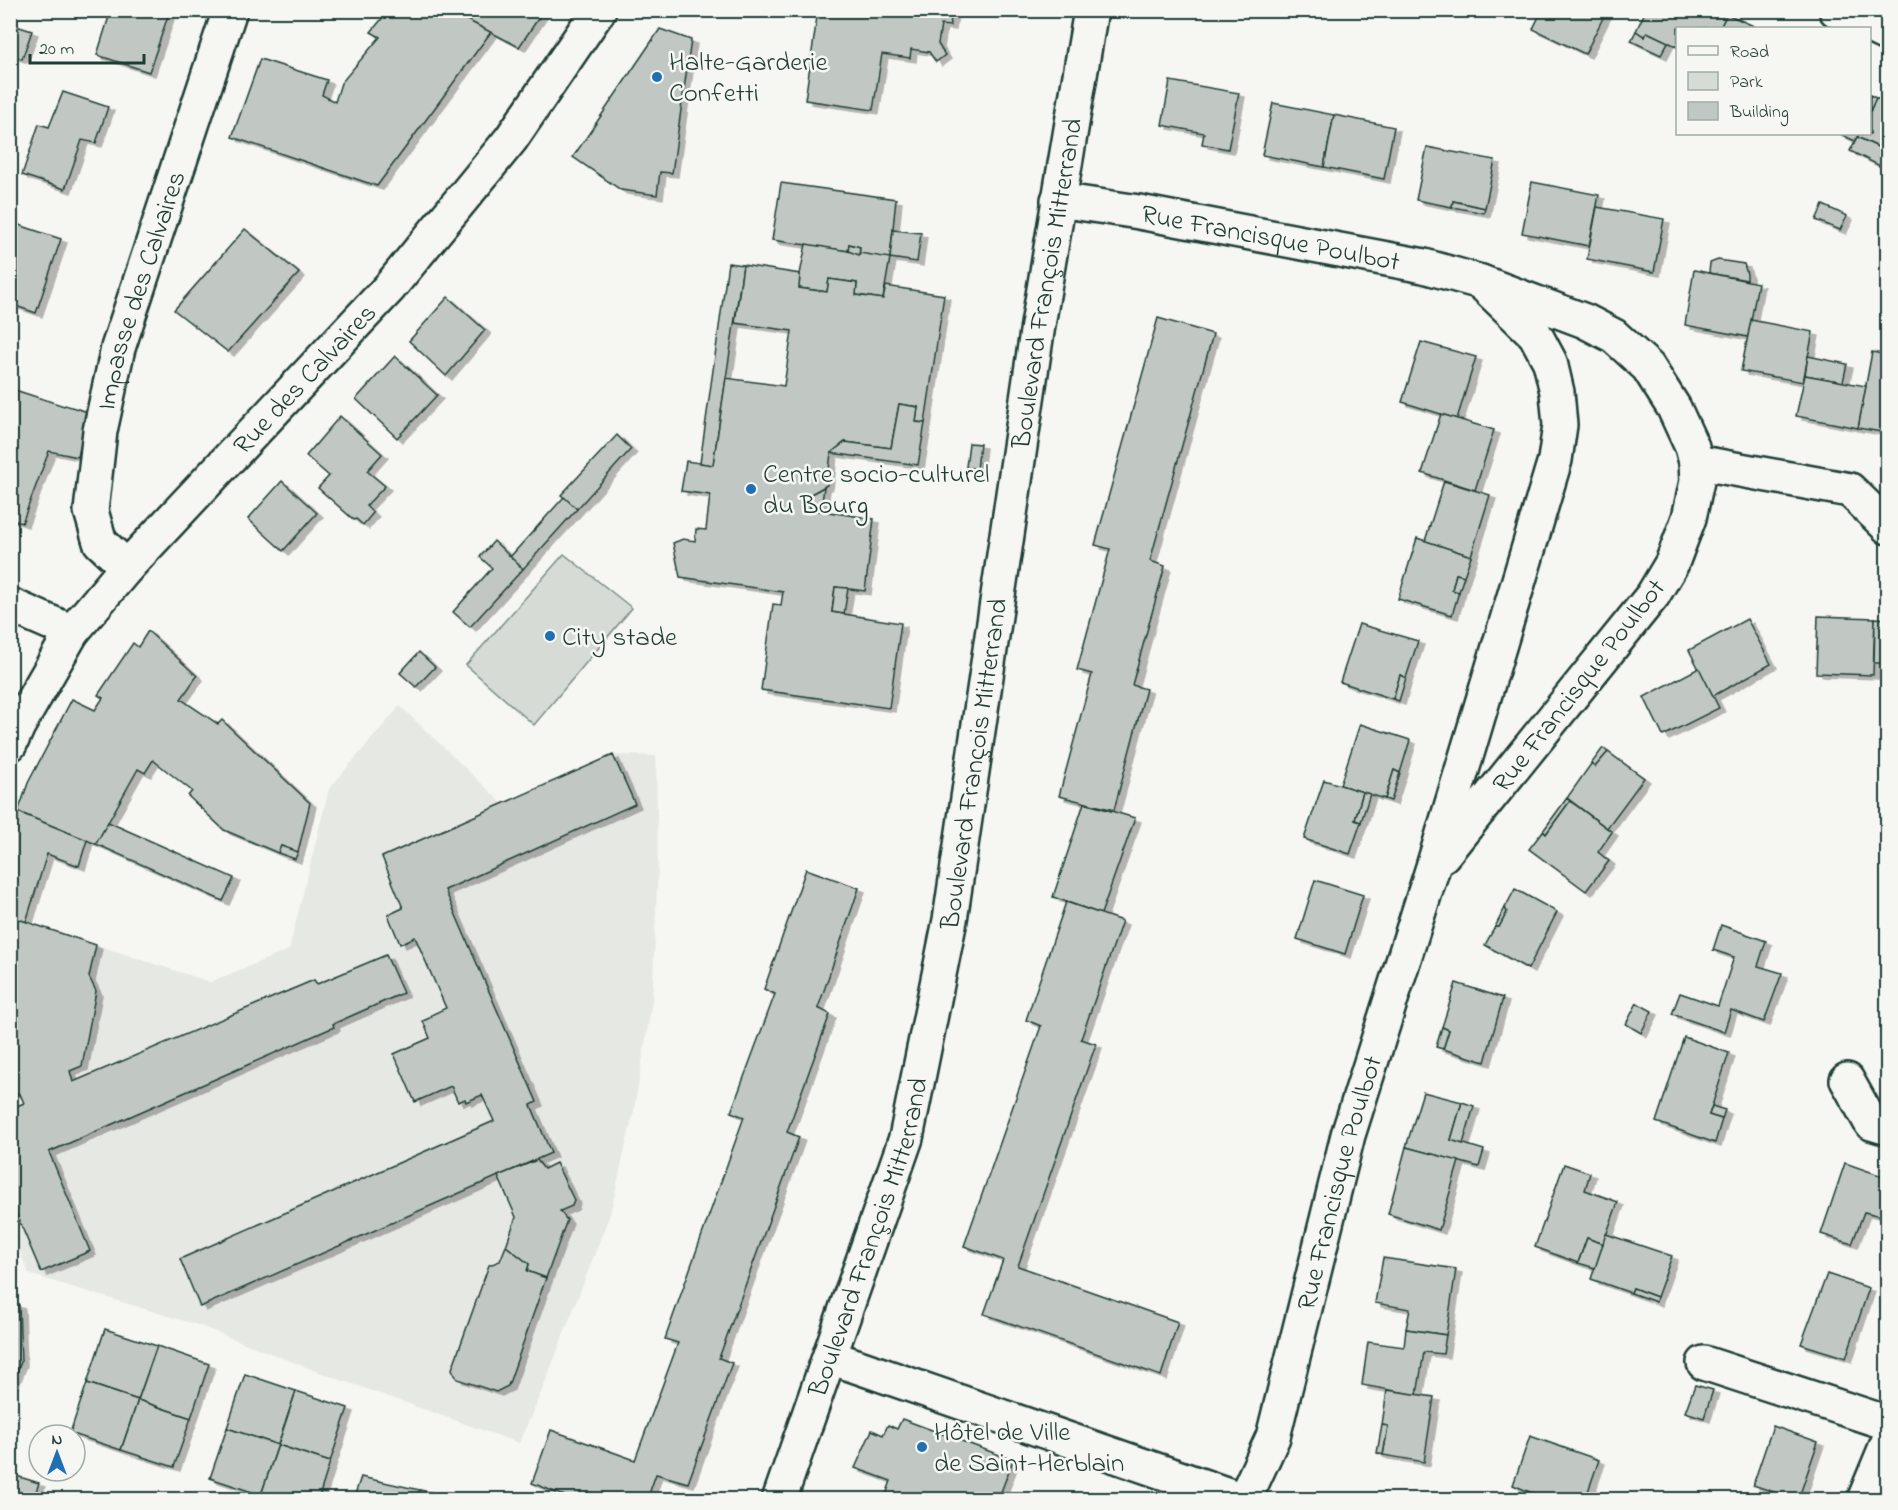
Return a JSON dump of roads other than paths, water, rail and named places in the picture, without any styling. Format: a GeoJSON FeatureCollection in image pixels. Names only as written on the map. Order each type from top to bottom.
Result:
{"type":"FeatureCollection","features":[{"type":"Feature","properties":{"kind":"street","name":"Impasse des Calvaires"},"geometry":{"type":"LineString","coordinates":[[127,567],[100,542],[91,511],[100,431],[118,348],[230,10]]}},
{"type":"Feature","properties":{"kind":"street","name":"Rue des Calvaires"},"geometry":{"type":"LineString","coordinates":[[10,744],[72,632],[127,567],[389,288],[511,139],[599,10]]}},
{"type":"Feature","properties":{"kind":"street","name":"Boulevard François Mitterrand"},"geometry":{"type":"LineString","coordinates":[[779,1500],[906,1138],[950,920],[1058,200],[1091,10]]}},
{"type":"Feature","properties":{"kind":"street"},"geometry":{"type":"LineString","coordinates":[[1851,13],[1887,35]]}},
{"type":"Feature","properties":{"kind":"street","name":"Rue Francisque Poulbot"},"geometry":{"type":"LineString","coordinates":[[1058,200],[1139,212],[1424,266],[1481,282],[1585,321],[1614,336],[1647,367],[1674,408],[1692,447],[1697,481],[1689,518],[1672,563],[1653,595],[1433,867]]}},
{"type":"Feature","properties":{"kind":"street","name":"Rue Francisque Poulbot"},"geometry":{"type":"LineString","coordinates":[[1244,1500],[1273,1437],[1348,1135],[1433,867],[1555,460],[1560,425],[1557,392],[1550,362],[1535,334],[1481,282]]}},
{"type":"Feature","properties":{"kind":"street"},"geometry":{"type":"LineString","coordinates":[[1696,462],[1850,490],[1887,527]]}},
{"type":"Feature","properties":{"kind":"street"},"geometry":{"type":"LineString","coordinates":[[10,605],[72,632]]}},
{"type":"Feature","properties":{"kind":"street"},"geometry":{"type":"LineString","coordinates":[[1847,1080],[1871,1123],[1887,1128]]}},
{"type":"Feature","properties":{"kind":"street"},"geometry":{"type":"LineString","coordinates":[[830,1357],[1244,1500]]}},
{"type":"Feature","properties":{"kind":"street"},"geometry":{"type":"LineString","coordinates":[[1704,1363],[1887,1423]]}},
{"type":"Feature","properties":{"kind":"street"},"geometry":{"type":"LineString","coordinates":[[1864,1500],[1887,1443]]}},
{"type":"Feature","properties":{"kind":"place","name":"Halte-Garderie Confetti"},"geometry":{"type":"Point","coordinates":[657,77]}},
{"type":"Feature","properties":{"kind":"place","name":"Centre socio-culturel du Bourg"},"geometry":{"type":"Point","coordinates":[751,489]}},
{"type":"Feature","properties":{"kind":"place","name":"City stade"},"geometry":{"type":"Point","coordinates":[550,636]}},
{"type":"Feature","properties":{"kind":"place","name":"Hôtel de Ville de Saint-Herblain"},"geometry":{"type":"Point","coordinates":[922,1447]}}]}
